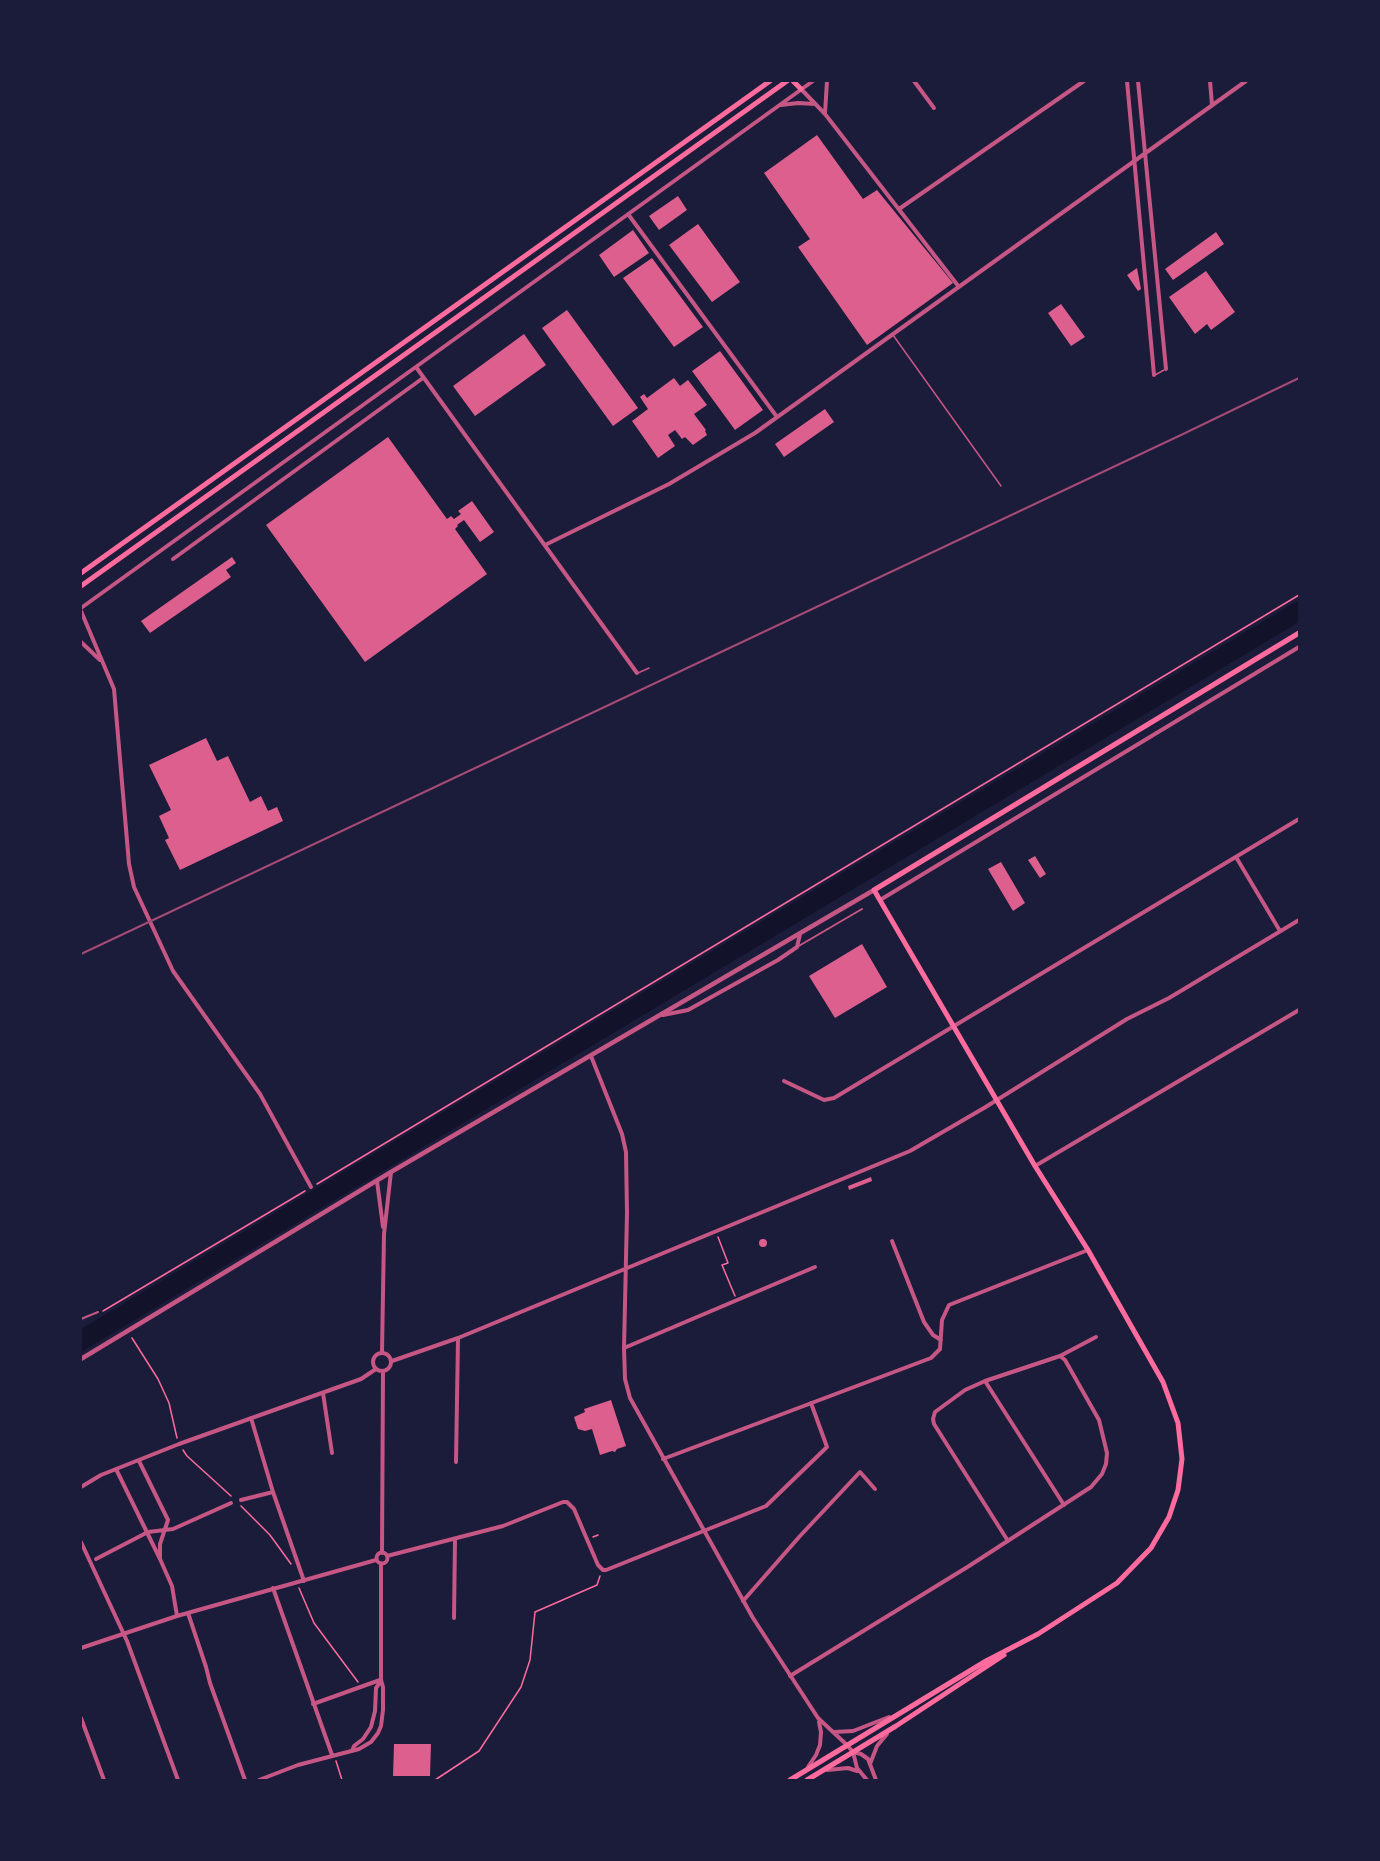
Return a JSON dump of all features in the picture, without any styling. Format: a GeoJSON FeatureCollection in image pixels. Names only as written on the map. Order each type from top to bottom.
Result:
{"type":"FeatureCollection","features":[{"type":"Feature","properties":{"kind":"main road"},"geometry":{"type":"LineString","coordinates":[[81,573],[770,81]]}},
{"type":"Feature","properties":{"kind":"main road"},"geometry":{"type":"LineString","coordinates":[[81,586],[787,81]]}},
{"type":"Feature","properties":{"kind":"main road"},"geometry":{"type":"LineString","coordinates":[[793,81],[801,89]]}},
{"type":"Feature","properties":{"kind":"main road"},"geometry":{"type":"LineString","coordinates":[[790,1780],[986,1661],[1012,1648],[1117,1582],[1151,1548],[1169,1517],[1178,1490],[1182,1459],[1178,1423],[1162,1382],[1088,1250],[1035,1166],[874,890],[1299,633]]}},
{"type":"Feature","properties":{"kind":"main road"},"geometry":{"type":"LineString","coordinates":[[807,1780],[989,1667],[1012,1648]]}},
{"type":"Feature","properties":{"kind":"street"},"geometry":{"type":"LineString","coordinates":[[311,1187],[260,1094],[174,971],[134,887],[129,864],[114,689],[81,610],[813,81]]}},
{"type":"Feature","properties":{"kind":"street"},"geometry":{"type":"LineString","coordinates":[[825,114],[827,81]]}},
{"type":"Feature","properties":{"kind":"street"},"geometry":{"type":"LineString","coordinates":[[914,81],[934,108]]}},
{"type":"Feature","properties":{"kind":"street"},"geometry":{"type":"LineString","coordinates":[[900,208],[1084,81]]}},
{"type":"Feature","properties":{"kind":"street"},"geometry":{"type":"LineString","coordinates":[[1127,81],[1154,375]]}},
{"type":"Feature","properties":{"kind":"street"},"geometry":{"type":"LineString","coordinates":[[1138,81],[1166,369]]}},
{"type":"Feature","properties":{"kind":"street"},"geometry":{"type":"LineString","coordinates":[[1210,81],[1212,106]]}},
{"type":"Feature","properties":{"kind":"street"},"geometry":{"type":"LineString","coordinates":[[545,546],[669,484],[756,433],[1246,81]]}},
{"type":"Feature","properties":{"kind":"street"},"geometry":{"type":"LineString","coordinates":[[801,89],[825,114],[959,287]]}},
{"type":"Feature","properties":{"kind":"street"},"geometry":{"type":"LineString","coordinates":[[778,106],[798,103],[816,104]]}},
{"type":"Feature","properties":{"kind":"street"},"geometry":{"type":"LineString","coordinates":[[628,214],[777,417]]}},
{"type":"Feature","properties":{"kind":"street"},"geometry":{"type":"LineString","coordinates":[[416,368],[638,674]]}},
{"type":"Feature","properties":{"kind":"street"},"geometry":{"type":"LineString","coordinates":[[173,559],[423,378]]}},
{"type":"Feature","properties":{"kind":"street"},"geometry":{"type":"LineString","coordinates":[[81,642],[105,666]]}},
{"type":"Feature","properties":{"kind":"street"},"geometry":{"type":"LineString","coordinates":[[880,900],[1299,647]]}},
{"type":"Feature","properties":{"kind":"street"},"geometry":{"type":"LineString","coordinates":[[784,1081],[824,1100],[834,1098],[1299,819]]}},
{"type":"Feature","properties":{"kind":"street"},"geometry":{"type":"LineString","coordinates":[[1236,857],[1281,931]]}},
{"type":"Feature","properties":{"kind":"street"},"geometry":{"type":"LineString","coordinates":[[81,1359],[391,1172],[874,890]]}},
{"type":"Feature","properties":{"kind":"street"},"geometry":{"type":"LineString","coordinates":[[662,1015],[688,1010],[778,960],[862,909]]}},
{"type":"Feature","properties":{"kind":"street"},"geometry":{"type":"LineString","coordinates":[[392,1361],[458,1338],[910,1151],[1127,1019],[1169,998],[1299,920]]}},
{"type":"Feature","properties":{"kind":"street"},"geometry":{"type":"LineString","coordinates":[[797,947],[800,934]]}},
{"type":"Feature","properties":{"kind":"street"},"geometry":{"type":"LineString","coordinates":[[1035,1166],[1299,1010]]}},
{"type":"Feature","properties":{"kind":"street"},"geometry":{"type":"LineString","coordinates":[[591,1056],[624,1143],[627,1213],[624,1348],[627,1390],[743,1601],[790,1676],[818,1718],[830,1731],[853,1752],[864,1756],[876,1780]]}},
{"type":"Feature","properties":{"kind":"street"},"geometry":{"type":"LineString","coordinates":[[382,1352],[384,1234],[391,1172]]}},
{"type":"Feature","properties":{"kind":"street"},"geometry":{"type":"LineString","coordinates":[[376,1181],[384,1234]]}},
{"type":"Feature","properties":{"kind":"street"},"geometry":{"type":"LineString","coordinates":[[892,1241],[924,1322],[933,1335],[941,1340]]}},
{"type":"Feature","properties":{"kind":"street"},"geometry":{"type":"LineString","coordinates":[[663,1459],[932,1358],[940,1349],[942,1320],[949,1305],[1088,1250]]}},
{"type":"Feature","properties":{"kind":"street"},"geometry":{"type":"LineString","coordinates":[[624,1348],[816,1267]]}},
{"type":"Feature","properties":{"kind":"street"},"geometry":{"type":"LineString","coordinates":[[81,1319],[98,1312]]}},
{"type":"Feature","properties":{"kind":"street"},"geometry":{"type":"LineString","coordinates":[[1008,1541],[933,1419],[935,1412],[964,1390],[1060,1356],[1096,1337]]}},
{"type":"Feature","properties":{"kind":"street"},"geometry":{"type":"LineString","coordinates":[[456,1462],[458,1338]]}},
{"type":"Feature","properties":{"kind":"street"},"geometry":{"type":"LineString","coordinates":[[382,1352],[392,1361]]}},
{"type":"Feature","properties":{"kind":"street"},"geometry":{"type":"LineString","coordinates":[[382,1352],[374,1358],[373,1364],[376,1369],[382,1371],[390,1367],[392,1361]]}},
{"type":"Feature","properties":{"kind":"street"},"geometry":{"type":"LineString","coordinates":[[790,1676],[1008,1541],[1091,1487],[1102,1474],[1107,1453],[1099,1420],[1065,1360],[1060,1356]]}},
{"type":"Feature","properties":{"kind":"street"},"geometry":{"type":"LineString","coordinates":[[81,1487],[116,1469],[179,1444],[362,1379],[376,1369]]}},
{"type":"Feature","properties":{"kind":"street"},"geometry":{"type":"LineString","coordinates":[[382,1371],[382,1553]]}},
{"type":"Feature","properties":{"kind":"street"},"geometry":{"type":"LineString","coordinates":[[985,1381],[1064,1504]]}},
{"type":"Feature","properties":{"kind":"street"},"geometry":{"type":"LineString","coordinates":[[323,1393],[332,1453]]}},
{"type":"Feature","properties":{"kind":"street"},"geometry":{"type":"LineString","coordinates":[[382,1553],[387,1556],[503,1526],[559,1503],[567,1502],[574,1509],[598,1565],[603,1570],[766,1506],[825,1450],[827,1444],[811,1403]]}},
{"type":"Feature","properties":{"kind":"street"},"geometry":{"type":"LineString","coordinates":[[251,1418],[273,1492],[304,1581]]}},
{"type":"Feature","properties":{"kind":"street"},"geometry":{"type":"LineString","coordinates":[[139,1461],[168,1520],[160,1544],[160,1559]]}},
{"type":"Feature","properties":{"kind":"street"},"geometry":{"type":"LineString","coordinates":[[116,1469],[172,1586],[177,1616]]}},
{"type":"Feature","properties":{"kind":"street"},"geometry":{"type":"LineString","coordinates":[[743,1601],[860,1472],[876,1490]]}},
{"type":"Feature","properties":{"kind":"street"},"geometry":{"type":"LineString","coordinates":[[241,1500],[273,1492]]}},
{"type":"Feature","properties":{"kind":"street"},"geometry":{"type":"LineString","coordinates":[[96,1559],[148,1532],[174,1528],[231,1503]]}},
{"type":"Feature","properties":{"kind":"street"},"geometry":{"type":"LineString","coordinates":[[454,1618],[455,1539]]}},
{"type":"Feature","properties":{"kind":"street"},"geometry":{"type":"LineString","coordinates":[[81,1542],[124,1632],[178,1780]]}},
{"type":"Feature","properties":{"kind":"street"},"geometry":{"type":"LineString","coordinates":[[376,1560],[377,1555],[382,1553]]}},
{"type":"Feature","properties":{"kind":"street"},"geometry":{"type":"LineString","coordinates":[[381,1564],[386,1562],[387,1556]]}},
{"type":"Feature","properties":{"kind":"street"},"geometry":{"type":"LineString","coordinates":[[81,1648],[177,1616],[376,1560]]}},
{"type":"Feature","properties":{"kind":"street"},"geometry":{"type":"LineString","coordinates":[[376,1560],[381,1564]]}},
{"type":"Feature","properties":{"kind":"street"},"geometry":{"type":"LineString","coordinates":[[259,1780],[332,1755],[352,1751],[371,1742],[381,1726],[383,1687],[381,1680],[381,1564]]}},
{"type":"Feature","properties":{"kind":"street"},"geometry":{"type":"LineString","coordinates":[[273,1588],[332,1755]]}},
{"type":"Feature","properties":{"kind":"street"},"geometry":{"type":"LineString","coordinates":[[188,1613],[245,1780]]}},
{"type":"Feature","properties":{"kind":"street"},"geometry":{"type":"LineString","coordinates":[[313,1704],[381,1680]]}},
{"type":"Feature","properties":{"kind":"street"},"geometry":{"type":"LineString","coordinates":[[352,1751],[371,1727],[375,1711],[376,1688],[381,1680]]}},
{"type":"Feature","properties":{"kind":"street"},"geometry":{"type":"LineString","coordinates":[[830,1731],[842,1733],[852,1731],[902,1712]]}},
{"type":"Feature","properties":{"kind":"street"},"geometry":{"type":"LineString","coordinates":[[81,1718],[104,1780]]}},
{"type":"Feature","properties":{"kind":"street"},"geometry":{"type":"LineString","coordinates":[[797,1776],[809,1766],[819,1750],[821,1732],[818,1718]]}},
{"type":"Feature","properties":{"kind":"street"},"geometry":{"type":"LineString","coordinates":[[870,1764],[877,1746],[896,1726]]}},
{"type":"Feature","properties":{"kind":"street"},"geometry":{"type":"LineString","coordinates":[[853,1752],[855,1764],[867,1780]]}},
{"type":"Feature","properties":{"kind":"street"},"geometry":{"type":"LineString","coordinates":[[818,1774],[839,1768],[851,1768],[859,1772]]}},
{"type":"Feature","properties":{"kind":"lane"},"geometry":{"type":"LineString","coordinates":[[893,334],[1001,486]]}},
{"type":"Feature","properties":{"kind":"lane"},"geometry":{"type":"LineString","coordinates":[[1154,375],[1166,369]]}},
{"type":"Feature","properties":{"kind":"lane"},"geometry":{"type":"LineString","coordinates":[[638,674],[649,668]]}},
{"type":"Feature","properties":{"kind":"path"},"geometry":{"type":"LineString","coordinates":[[98,1312],[106,1310],[1299,595]]}},
{"type":"Feature","properties":{"kind":"path"},"geometry":{"type":"LineString","coordinates":[[715,1231],[728,1263],[722,1265],[736,1300]]}},
{"type":"Feature","properties":{"kind":"path"},"geometry":{"type":"LineString","coordinates":[[130,1337],[158,1379],[169,1403],[179,1444],[187,1456],[259,1523],[286,1555],[293,1568]]}},
{"type":"Feature","properties":{"kind":"path"},"geometry":{"type":"LineString","coordinates":[[435,1780],[479,1751],[520,1687],[530,1660],[535,1612],[597,1585],[603,1570]]}},
{"type":"Feature","properties":{"kind":"path"},"geometry":{"type":"LineString","coordinates":[[297,1583],[314,1623],[362,1688]]}},
{"type":"Feature","properties":{"kind":"path"},"geometry":{"type":"LineString","coordinates":[[336,1761],[342,1780]]}},
{"type":"Feature","properties":{"kind":"shaded area"},"geometry":{"type":"Polygon","coordinates":[[[1299,600],[1299,622],[81,1352],[81,1329],[1299,600]]]}},
{"type":"Feature","properties":{"kind":"building"},"geometry":{"type":"Polygon","coordinates":[[[817,135],[863,199],[877,190],[953,283],[867,345],[798,247],[810,239],[764,173],[817,135]]]}},
{"type":"Feature","properties":{"kind":"building"},"geometry":{"type":"Polygon","coordinates":[[[678,196],[687,210],[659,230],[649,216],[678,196]]]}},
{"type":"Feature","properties":{"kind":"building"},"geometry":{"type":"Polygon","coordinates":[[[698,224],[740,282],[712,302],[669,245],[698,224]]]}},
{"type":"Feature","properties":{"kind":"building"},"geometry":{"type":"Polygon","coordinates":[[[633,230],[649,253],[614,277],[599,255],[633,230]]]}},
{"type":"Feature","properties":{"kind":"building"},"geometry":{"type":"Polygon","coordinates":[[[1216,232],[1224,244],[1173,280],[1165,269],[1216,232]]]}},
{"type":"Feature","properties":{"kind":"building"},"geometry":{"type":"Polygon","coordinates":[[[652,258],[703,327],[674,347],[623,278],[652,258]]]}},
{"type":"Feature","properties":{"kind":"building"},"geometry":{"type":"Polygon","coordinates":[[[1137,268],[1141,289],[1138,291],[1127,275],[1137,268]]]}},
{"type":"Feature","properties":{"kind":"building"},"geometry":{"type":"Polygon","coordinates":[[[1206,271],[1235,312],[1211,330],[1207,324],[1195,334],[1169,297],[1206,271]]]}},
{"type":"Feature","properties":{"kind":"building"},"geometry":{"type":"Polygon","coordinates":[[[1061,304],[1085,337],[1071,346],[1048,313],[1061,304]]]}},
{"type":"Feature","properties":{"kind":"building"},"geometry":{"type":"Polygon","coordinates":[[[567,310],[638,408],[613,426],[542,328],[567,310]]]}},
{"type":"Feature","properties":{"kind":"building"},"geometry":{"type":"Polygon","coordinates":[[[524,334],[546,365],[475,416],[453,386],[524,334]]]}},
{"type":"Feature","properties":{"kind":"building"},"geometry":{"type":"Polygon","coordinates":[[[720,351],[763,410],[735,430],[692,371],[720,351]]]}},
{"type":"Feature","properties":{"kind":"building"},"geometry":{"type":"Polygon","coordinates":[[[674,378],[680,386],[688,380],[707,405],[694,414],[707,435],[693,445],[685,437],[682,439],[675,430],[668,435],[675,446],[658,458],[632,421],[648,409],[640,397],[644,394],[647,398],[674,378]]]}},
{"type":"Feature","properties":{"kind":"building"},"geometry":{"type":"Polygon","coordinates":[[[825,409],[834,422],[784,457],[775,444],[825,409]]]}},
{"type":"Feature","properties":{"kind":"building"},"geometry":{"type":"Polygon","coordinates":[[[388,437],[447,519],[451,516],[454,519],[461,514],[458,511],[472,501],[494,532],[480,542],[464,520],[457,525],[455,529],[487,574],[365,662],[266,525],[388,437]]]}},
{"type":"Feature","properties":{"kind":"building"},"geometry":{"type":"Polygon","coordinates":[[[232,557],[236,563],[226,570],[231,577],[150,633],[141,621],[232,557]]]}},
{"type":"Feature","properties":{"kind":"building"},"geometry":{"type":"Polygon","coordinates":[[[206,738],[217,761],[228,756],[250,802],[261,796],[268,811],[277,807],[283,821],[180,870],[165,840],[169,838],[159,816],[171,810],[149,765],[206,738]]]}},
{"type":"Feature","properties":{"kind":"building"},"geometry":{"type":"Polygon","coordinates":[[[1035,856],[1046,874],[1040,878],[1028,860],[1035,856]]]}},
{"type":"Feature","properties":{"kind":"building"},"geometry":{"type":"Polygon","coordinates":[[[1001,862],[1025,903],[1013,911],[988,869],[1001,862]]]}},
{"type":"Feature","properties":{"kind":"building"},"geometry":{"type":"Polygon","coordinates":[[[862,944],[887,987],[835,1018],[809,976],[862,944]]]}},
{"type":"Feature","properties":{"kind":"building"},"geometry":{"type":"Polygon","coordinates":[[[871,1177],[872,1181],[849,1190],[848,1186],[871,1177]]]}},
{"type":"Feature","properties":{"kind":"building"},"geometry":{"type":"Polygon","coordinates":[[[763,1239],[767,1243],[763,1247],[759,1243],[763,1239]]]}},
{"type":"Feature","properties":{"kind":"building"},"geometry":{"type":"Polygon","coordinates":[[[611,1400],[626,1446],[615,1452],[600,1455],[592,1429],[585,1431],[578,1429],[574,1417],[585,1412],[584,1409],[611,1400]]]}},
{"type":"Feature","properties":{"kind":"building"},"geometry":{"type":"Polygon","coordinates":[[[394,1744],[431,1744],[430,1776],[393,1776],[394,1744]]]}},
{"type":"Feature","properties":{"kind":"railway"},"geometry":{"type":"LineString","coordinates":[[81,954],[1299,378]]}}]}
